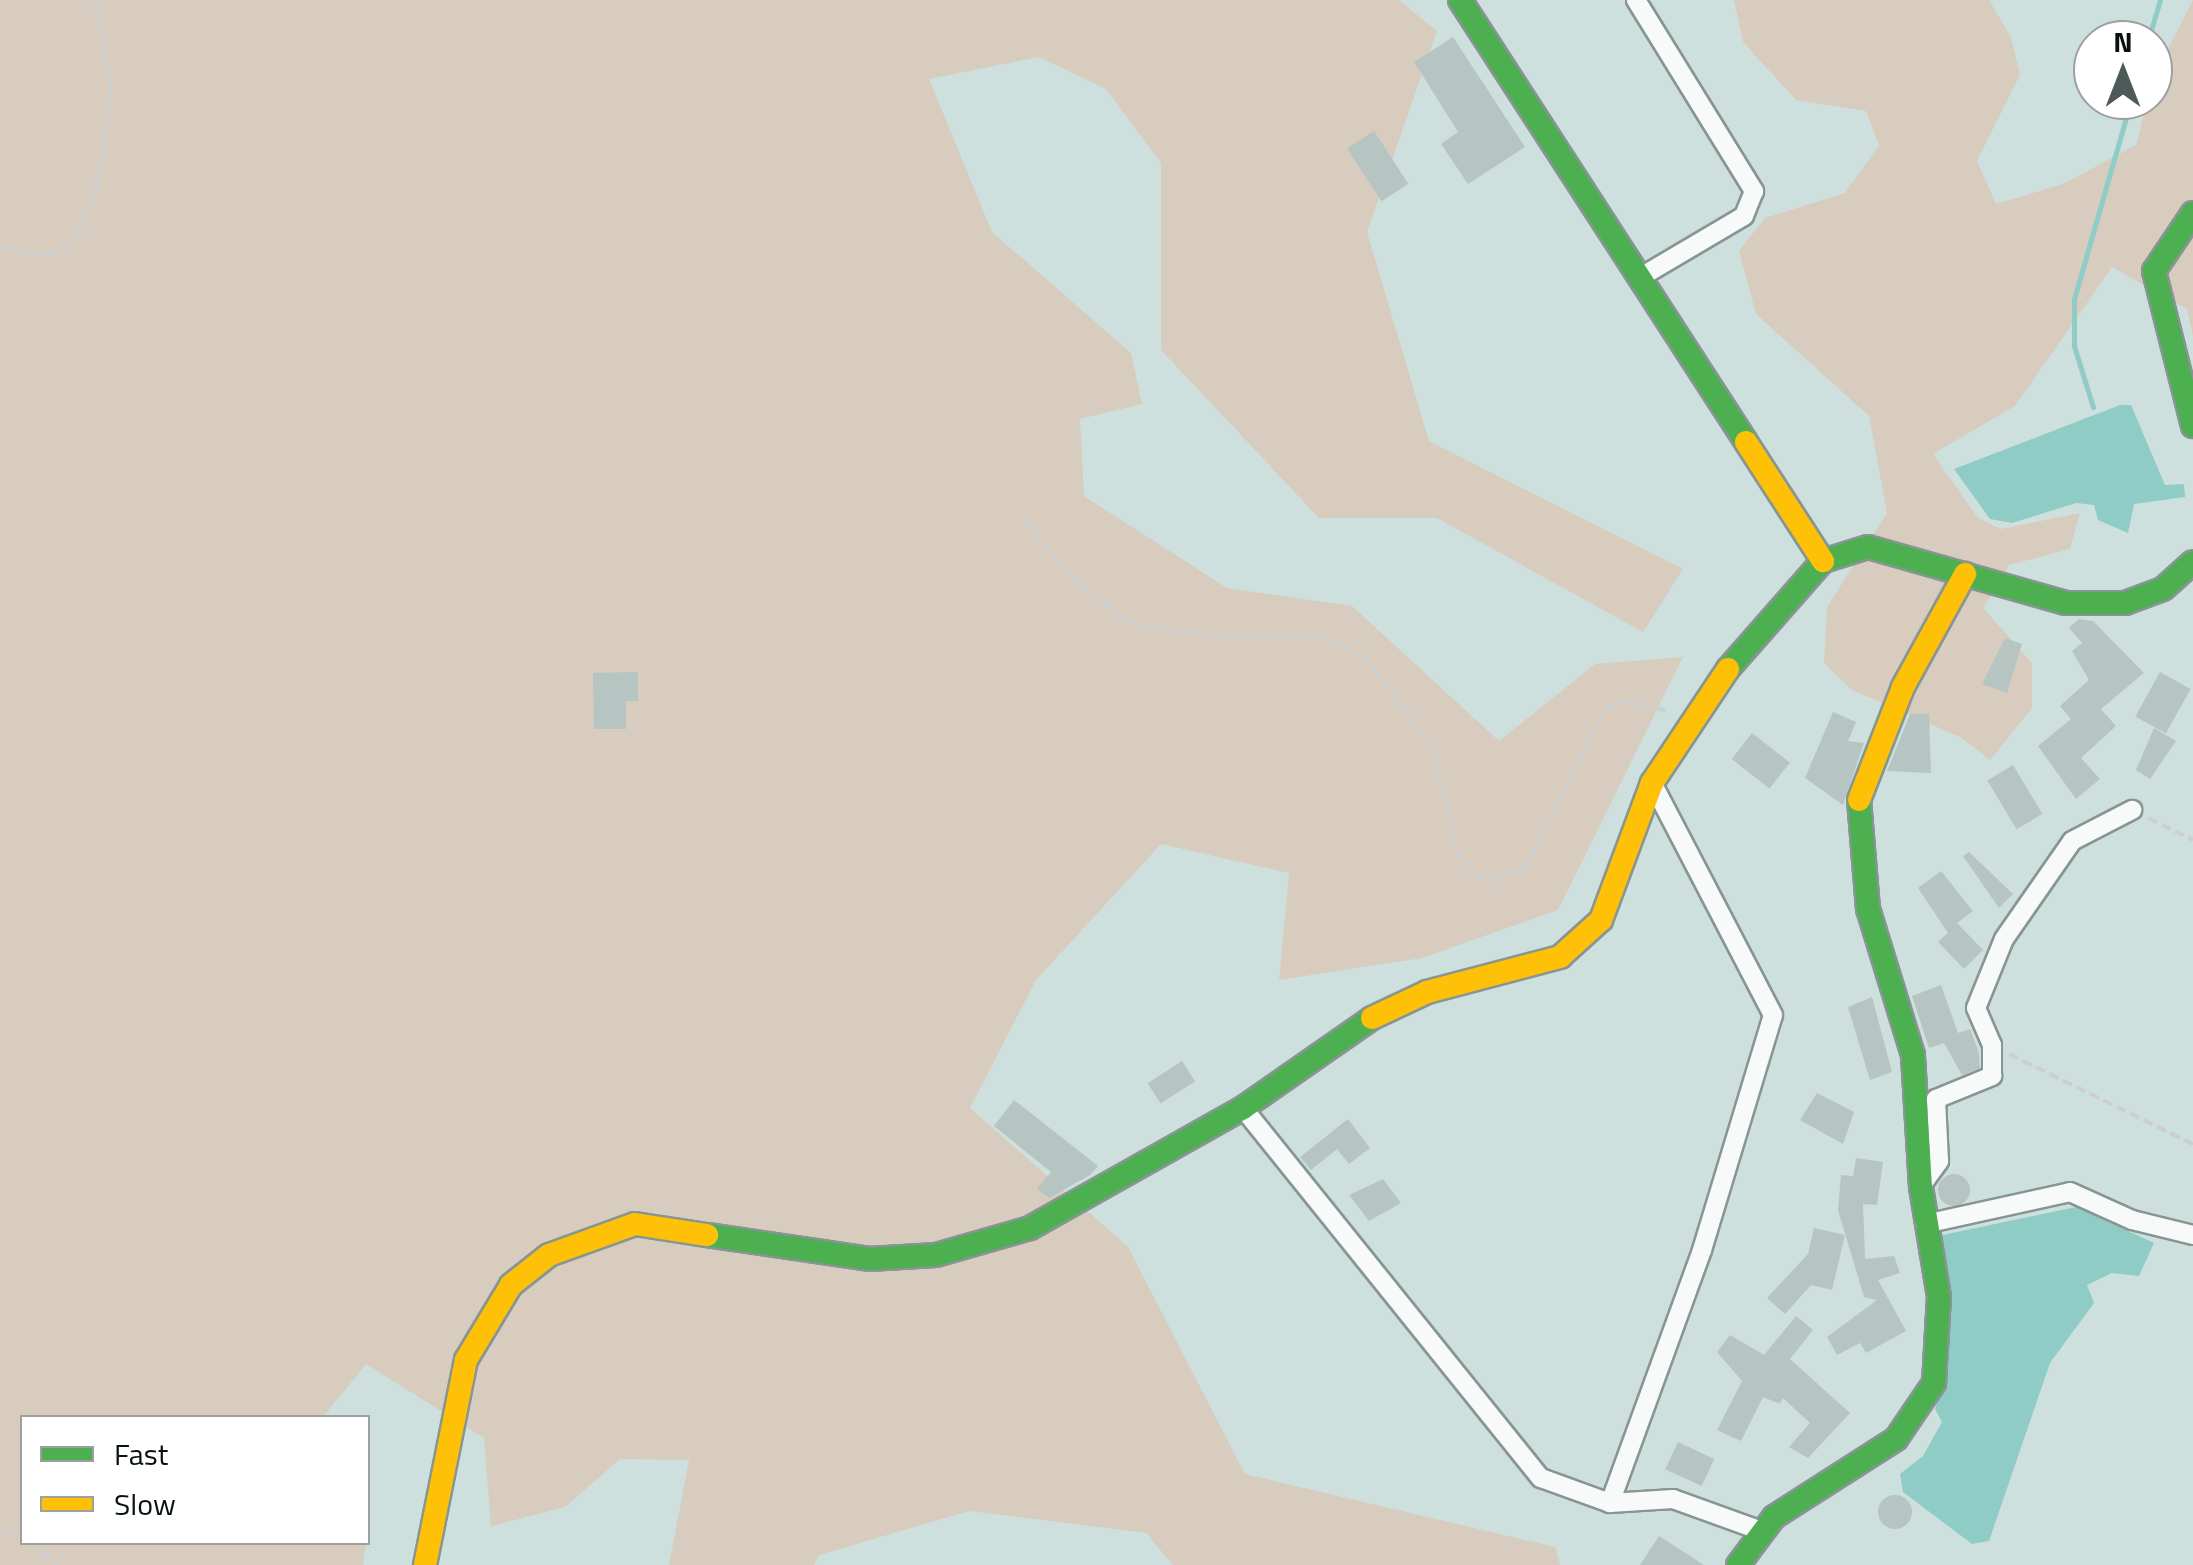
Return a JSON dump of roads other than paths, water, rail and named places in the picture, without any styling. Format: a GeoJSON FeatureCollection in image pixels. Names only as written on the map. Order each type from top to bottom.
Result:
{"type":"FeatureCollection","features":[{"type":"Feature","properties":{"kind":"street"},"geometry":{"type":"LineString","coordinates":[[1460,0],[1823,560]]}},
{"type":"Feature","properties":{"kind":"street"},"geometry":{"type":"LineString","coordinates":[[1636,0],[1754,192],[1744,216],[1640,278]]}},
{"type":"Feature","properties":{"kind":"street"},"geometry":{"type":"LineString","coordinates":[[2193,213],[2154,271],[2193,426]]}},
{"type":"Feature","properties":{"kind":"street"},"geometry":{"type":"LineString","coordinates":[[425,1565],[466,1360],[510,1285],[549,1254],[635,1224],[831,1255],[936,1255],[1030,1228],[1243,1108],[1378,1015],[1427,992],[1560,956],[1601,920],[1652,784],[1694,718],[1823,560],[1868,547],[2066,603],[2125,603],[2163,588],[2193,562]]}},
{"type":"Feature","properties":{"kind":"street"},"geometry":{"type":"LineString","coordinates":[[1738,1565],[1762,1531],[1896,1439],[1920,1411],[1939,1359],[1939,1297],[1924,1224],[1914,1055],[1868,909],[1859,800],[1902,687],[1965,574]]}},
{"type":"Feature","properties":{"kind":"street"},"geometry":{"type":"LineString","coordinates":[[1610,1503],[1702,1250],[1774,1015],[1652,784]]}},
{"type":"Feature","properties":{"kind":"street"},"geometry":{"type":"LineString","coordinates":[[1921,1187],[1939,1160],[1936,1099],[1992,1076],[1992,1046],[1976,1008],[2004,939],[2072,841],[2132,810]]}},
{"type":"Feature","properties":{"kind":"street"},"geometry":{"type":"LineString","coordinates":[[1243,1108],[1541,1478],[1610,1503],[1673,1499],[1762,1531]]}},
{"type":"Feature","properties":{"kind":"street"},"geometry":{"type":"LineString","coordinates":[[1924,1224],[2070,1192],[2132,1220],[2193,1235]]}},
{"type":"Feature","properties":{"kind":"water"},"geometry":{"type":"Polygon","coordinates":[[[2120,405],[2131,405],[2165,485],[2184,484],[2185,497],[2134,504],[2128,533],[2098,520],[2094,505],[2076,503],[2012,523],[1990,519],[1954,469],[2120,405]]]}},
{"type":"Feature","properties":{"kind":"water"},"geometry":{"type":"Polygon","coordinates":[[[2076,1207],[2154,1243],[2139,1276],[2112,1273],[2087,1285],[2094,1303],[2050,1363],[1989,1541],[1972,1544],[1903,1492],[1900,1474],[1923,1456],[1942,1422],[1935,1409],[1948,1372],[1951,1303],[1933,1237],[2076,1207]]]}},
{"type":"Feature","properties":{"kind":"waterway"},"geometry":{"type":"LineString","coordinates":[[2154,20],[2160,0]]}},
{"type":"Feature","properties":{"kind":"waterway"},"geometry":{"type":"LineString","coordinates":[[2093,407],[2074,346],[2074,299],[2125,120]]}}]}
